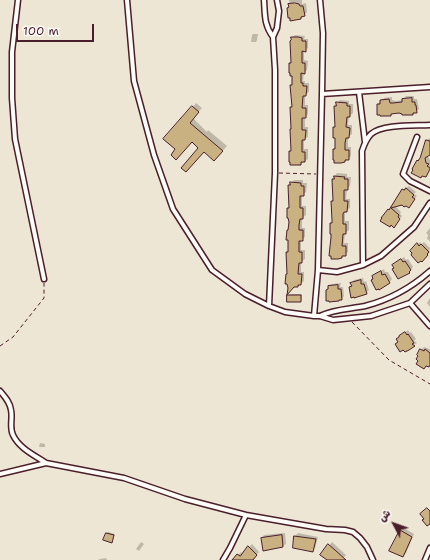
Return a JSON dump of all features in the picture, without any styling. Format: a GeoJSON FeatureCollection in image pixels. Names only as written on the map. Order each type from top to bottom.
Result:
{"type":"FeatureCollection","features":[{"type":"Feature","properties":{"kind":"street"},"geometry":{"type":"LineString","coordinates":[[18,0],[12,52],[12,98],[15,139],[44,278]]}},
{"type":"Feature","properties":{"kind":"street"},"geometry":{"type":"LineString","coordinates":[[127,0],[134,81],[154,155],[173,209],[212,270],[245,294],[269,306],[285,312],[320,316],[333,320],[372,316],[410,303],[430,284]]}},
{"type":"Feature","properties":{"kind":"street"},"geometry":{"type":"LineString","coordinates":[[264,0],[267,29],[273,37]]}},
{"type":"Feature","properties":{"kind":"street"},"geometry":{"type":"LineString","coordinates":[[269,306],[275,173],[275,70],[273,37],[277,28],[279,10],[277,0]]}},
{"type":"Feature","properties":{"kind":"street"},"geometry":{"type":"LineString","coordinates":[[314,316],[318,270],[322,94],[322,33],[320,0]]}},
{"type":"Feature","properties":{"kind":"street"},"geometry":{"type":"LineString","coordinates":[[322,94],[430,86]]}},
{"type":"Feature","properties":{"kind":"street"},"geometry":{"type":"LineString","coordinates":[[359,92],[366,142]]}},
{"type":"Feature","properties":{"kind":"street"},"geometry":{"type":"LineString","coordinates":[[363,265],[362,151],[366,142],[370,135],[380,129],[430,125]]}},
{"type":"Feature","properties":{"kind":"street"},"geometry":{"type":"LineString","coordinates":[[417,138],[403,174],[410,181],[430,191]]}},
{"type":"Feature","properties":{"kind":"street"},"geometry":{"type":"LineString","coordinates":[[318,270],[337,272],[363,265],[382,256],[414,227],[430,203]]}},
{"type":"Feature","properties":{"kind":"street"},"geometry":{"type":"LineString","coordinates":[[320,316],[328,312],[366,306],[384,299],[404,290],[430,271]]}},
{"type":"Feature","properties":{"kind":"street"},"geometry":{"type":"LineString","coordinates":[[410,303],[430,326]]}},
{"type":"Feature","properties":{"kind":"street"},"geometry":{"type":"LineString","coordinates":[[0,391],[9,404],[11,410],[11,429],[16,440],[20,446],[46,463],[124,478],[185,499],[246,515],[326,529],[353,532],[367,547],[373,560]]}},
{"type":"Feature","properties":{"kind":"street"},"geometry":{"type":"LineString","coordinates":[[0,474],[46,463]]}},
{"type":"Feature","properties":{"kind":"street"},"geometry":{"type":"LineString","coordinates":[[223,560],[246,515]]}},
{"type":"Feature","properties":{"kind":"street"},"geometry":{"type":"LineString","coordinates":[[425,560],[430,548]]}},
{"type":"Feature","properties":{"kind":"path"},"geometry":{"type":"LineString","coordinates":[[275,173],[320,174]]}},
{"type":"Feature","properties":{"kind":"path"},"geometry":{"type":"LineString","coordinates":[[0,346],[13,337],[44,298],[44,278]]}},
{"type":"Feature","properties":{"kind":"path"},"geometry":{"type":"LineString","coordinates":[[348,319],[389,360],[430,384]]}},
{"type":"Feature","properties":{"kind":"building"},"geometry":{"type":"Polygon","coordinates":[[[295,3],[303,6],[305,16],[301,17],[301,19],[290,21],[290,18],[288,18],[288,4],[295,3]]]}},
{"type":"Feature","properties":{"kind":"building"},"geometry":{"type":"Polygon","coordinates":[[[291,37],[302,38],[302,41],[306,41],[306,52],[302,51],[302,63],[305,63],[305,74],[301,73],[301,83],[303,83],[303,86],[307,86],[306,96],[303,96],[302,108],[306,108],[306,118],[302,118],[302,130],[306,130],[305,140],[302,140],[302,152],[305,152],[305,162],[301,162],[301,165],[290,165],[289,162],[289,151],[291,151],[290,107],[292,107],[290,85],[292,85],[292,76],[290,76],[289,73],[289,63],[291,63],[291,37]]]}},
{"type":"Feature","properties":{"kind":"building"},"geometry":{"type":"Polygon","coordinates":[[[412,98],[412,102],[415,102],[416,105],[417,113],[413,113],[413,115],[402,115],[399,113],[391,114],[391,116],[377,115],[377,104],[380,104],[380,100],[389,99],[390,103],[393,103],[402,102],[402,99],[412,98]]]}},
{"type":"Feature","properties":{"kind":"building"},"geometry":{"type":"Polygon","coordinates":[[[336,102],[347,103],[347,106],[350,106],[350,117],[347,117],[346,127],[350,128],[349,138],[346,138],[345,143],[345,150],[349,150],[349,160],[345,160],[345,162],[341,163],[334,163],[333,160],[333,149],[335,149],[335,138],[333,138],[333,127],[335,127],[334,106],[336,106],[336,102]]]}},
{"type":"Feature","properties":{"kind":"building"},"geometry":{"type":"Polygon","coordinates":[[[192,106],[199,112],[190,123],[223,151],[214,161],[204,152],[186,172],[181,168],[198,148],[192,142],[176,160],[171,155],[175,149],[163,139],[192,106]]]}},
{"type":"Feature","properties":{"kind":"building"},"geometry":{"type":"Polygon","coordinates":[[[426,140],[430,141],[430,155],[425,158],[426,163],[429,164],[427,166],[430,169],[426,177],[422,176],[421,178],[411,173],[417,160],[418,161],[420,158],[426,140]]]}},
{"type":"Feature","properties":{"kind":"building"},"geometry":{"type":"Polygon","coordinates":[[[334,176],[345,177],[344,179],[348,179],[348,190],[344,190],[344,201],[348,201],[347,212],[344,212],[343,214],[343,224],[346,224],[346,234],[343,234],[342,246],[346,246],[346,256],[342,256],[342,258],[338,259],[331,259],[331,256],[329,256],[331,237],[330,223],[332,223],[331,201],[333,201],[332,179],[334,179],[334,176]]]}},
{"type":"Feature","properties":{"kind":"building"},"geometry":{"type":"Polygon","coordinates":[[[290,182],[301,183],[301,186],[304,186],[304,196],[300,196],[300,208],[303,208],[303,219],[300,219],[299,225],[299,230],[303,230],[303,241],[299,241],[299,252],[302,252],[302,263],[299,263],[298,274],[302,274],[301,285],[294,287],[287,295],[288,288],[287,284],[285,284],[287,274],[286,252],[288,252],[288,240],[286,240],[289,222],[287,218],[287,208],[289,208],[288,185],[290,185],[290,182]]]}},
{"type":"Feature","properties":{"kind":"building"},"geometry":{"type":"Polygon","coordinates":[[[406,188],[414,195],[412,197],[415,199],[409,208],[402,205],[391,208],[399,215],[398,217],[400,219],[394,228],[391,225],[390,227],[380,221],[381,218],[388,209],[389,210],[402,189],[404,190],[406,188]]]}},
{"type":"Feature","properties":{"kind":"building"},"geometry":{"type":"Polygon","coordinates":[[[417,243],[419,246],[421,244],[429,252],[422,262],[421,261],[418,263],[411,255],[412,253],[410,251],[417,243]]]}},
{"type":"Feature","properties":{"kind":"building"},"geometry":{"type":"Polygon","coordinates":[[[401,259],[403,262],[405,261],[411,270],[409,272],[410,273],[398,279],[392,269],[394,268],[392,265],[401,259]]]}},
{"type":"Feature","properties":{"kind":"building"},"geometry":{"type":"Polygon","coordinates":[[[381,271],[382,275],[385,274],[390,283],[379,290],[376,290],[371,280],[373,279],[372,276],[381,271]]]}},
{"type":"Feature","properties":{"kind":"building"},"geometry":{"type":"Polygon","coordinates":[[[361,280],[361,284],[364,284],[367,294],[351,298],[349,287],[352,286],[350,283],[361,280]]]}},
{"type":"Feature","properties":{"kind":"building"},"geometry":{"type":"Polygon","coordinates":[[[338,285],[338,289],[341,289],[342,300],[326,301],[326,290],[328,289],[328,286],[338,285]]]}},
{"type":"Feature","properties":{"kind":"building"},"geometry":{"type":"Polygon","coordinates":[[[287,295],[301,295],[301,302],[287,302],[287,295]]]}},
{"type":"Feature","properties":{"kind":"building"},"geometry":{"type":"Polygon","coordinates":[[[405,332],[414,343],[412,344],[415,346],[405,352],[403,350],[400,352],[395,344],[398,342],[396,339],[405,332]]]}},
{"type":"Feature","properties":{"kind":"building"},"geometry":{"type":"Polygon","coordinates":[[[420,349],[424,351],[425,349],[430,353],[430,365],[429,367],[426,366],[424,369],[416,364],[418,361],[416,359],[418,356],[417,355],[420,349]]]}},
{"type":"Feature","properties":{"kind":"building"},"geometry":{"type":"Polygon","coordinates":[[[427,508],[430,511],[430,524],[427,526],[422,520],[424,519],[420,514],[427,508]]]}},
{"type":"Feature","properties":{"kind":"building"},"geometry":{"type":"Polygon","coordinates":[[[400,530],[412,537],[403,557],[389,551],[400,530]]]}},
{"type":"Feature","properties":{"kind":"building"},"geometry":{"type":"Polygon","coordinates":[[[106,533],[114,535],[112,543],[103,540],[106,533]]]}},
{"type":"Feature","properties":{"kind":"building"},"geometry":{"type":"Polygon","coordinates":[[[282,535],[283,547],[263,551],[261,538],[282,535]]]}},
{"type":"Feature","properties":{"kind":"building"},"geometry":{"type":"Polygon","coordinates":[[[294,536],[316,539],[313,552],[293,548],[294,536]]]}},
{"type":"Feature","properties":{"kind":"building"},"geometry":{"type":"Polygon","coordinates":[[[328,544],[346,560],[327,560],[320,555],[328,544]]]}},
{"type":"Feature","properties":{"kind":"building"},"geometry":{"type":"Polygon","coordinates":[[[248,546],[257,555],[253,560],[232,560],[237,554],[240,556],[248,546]]]}}]}
